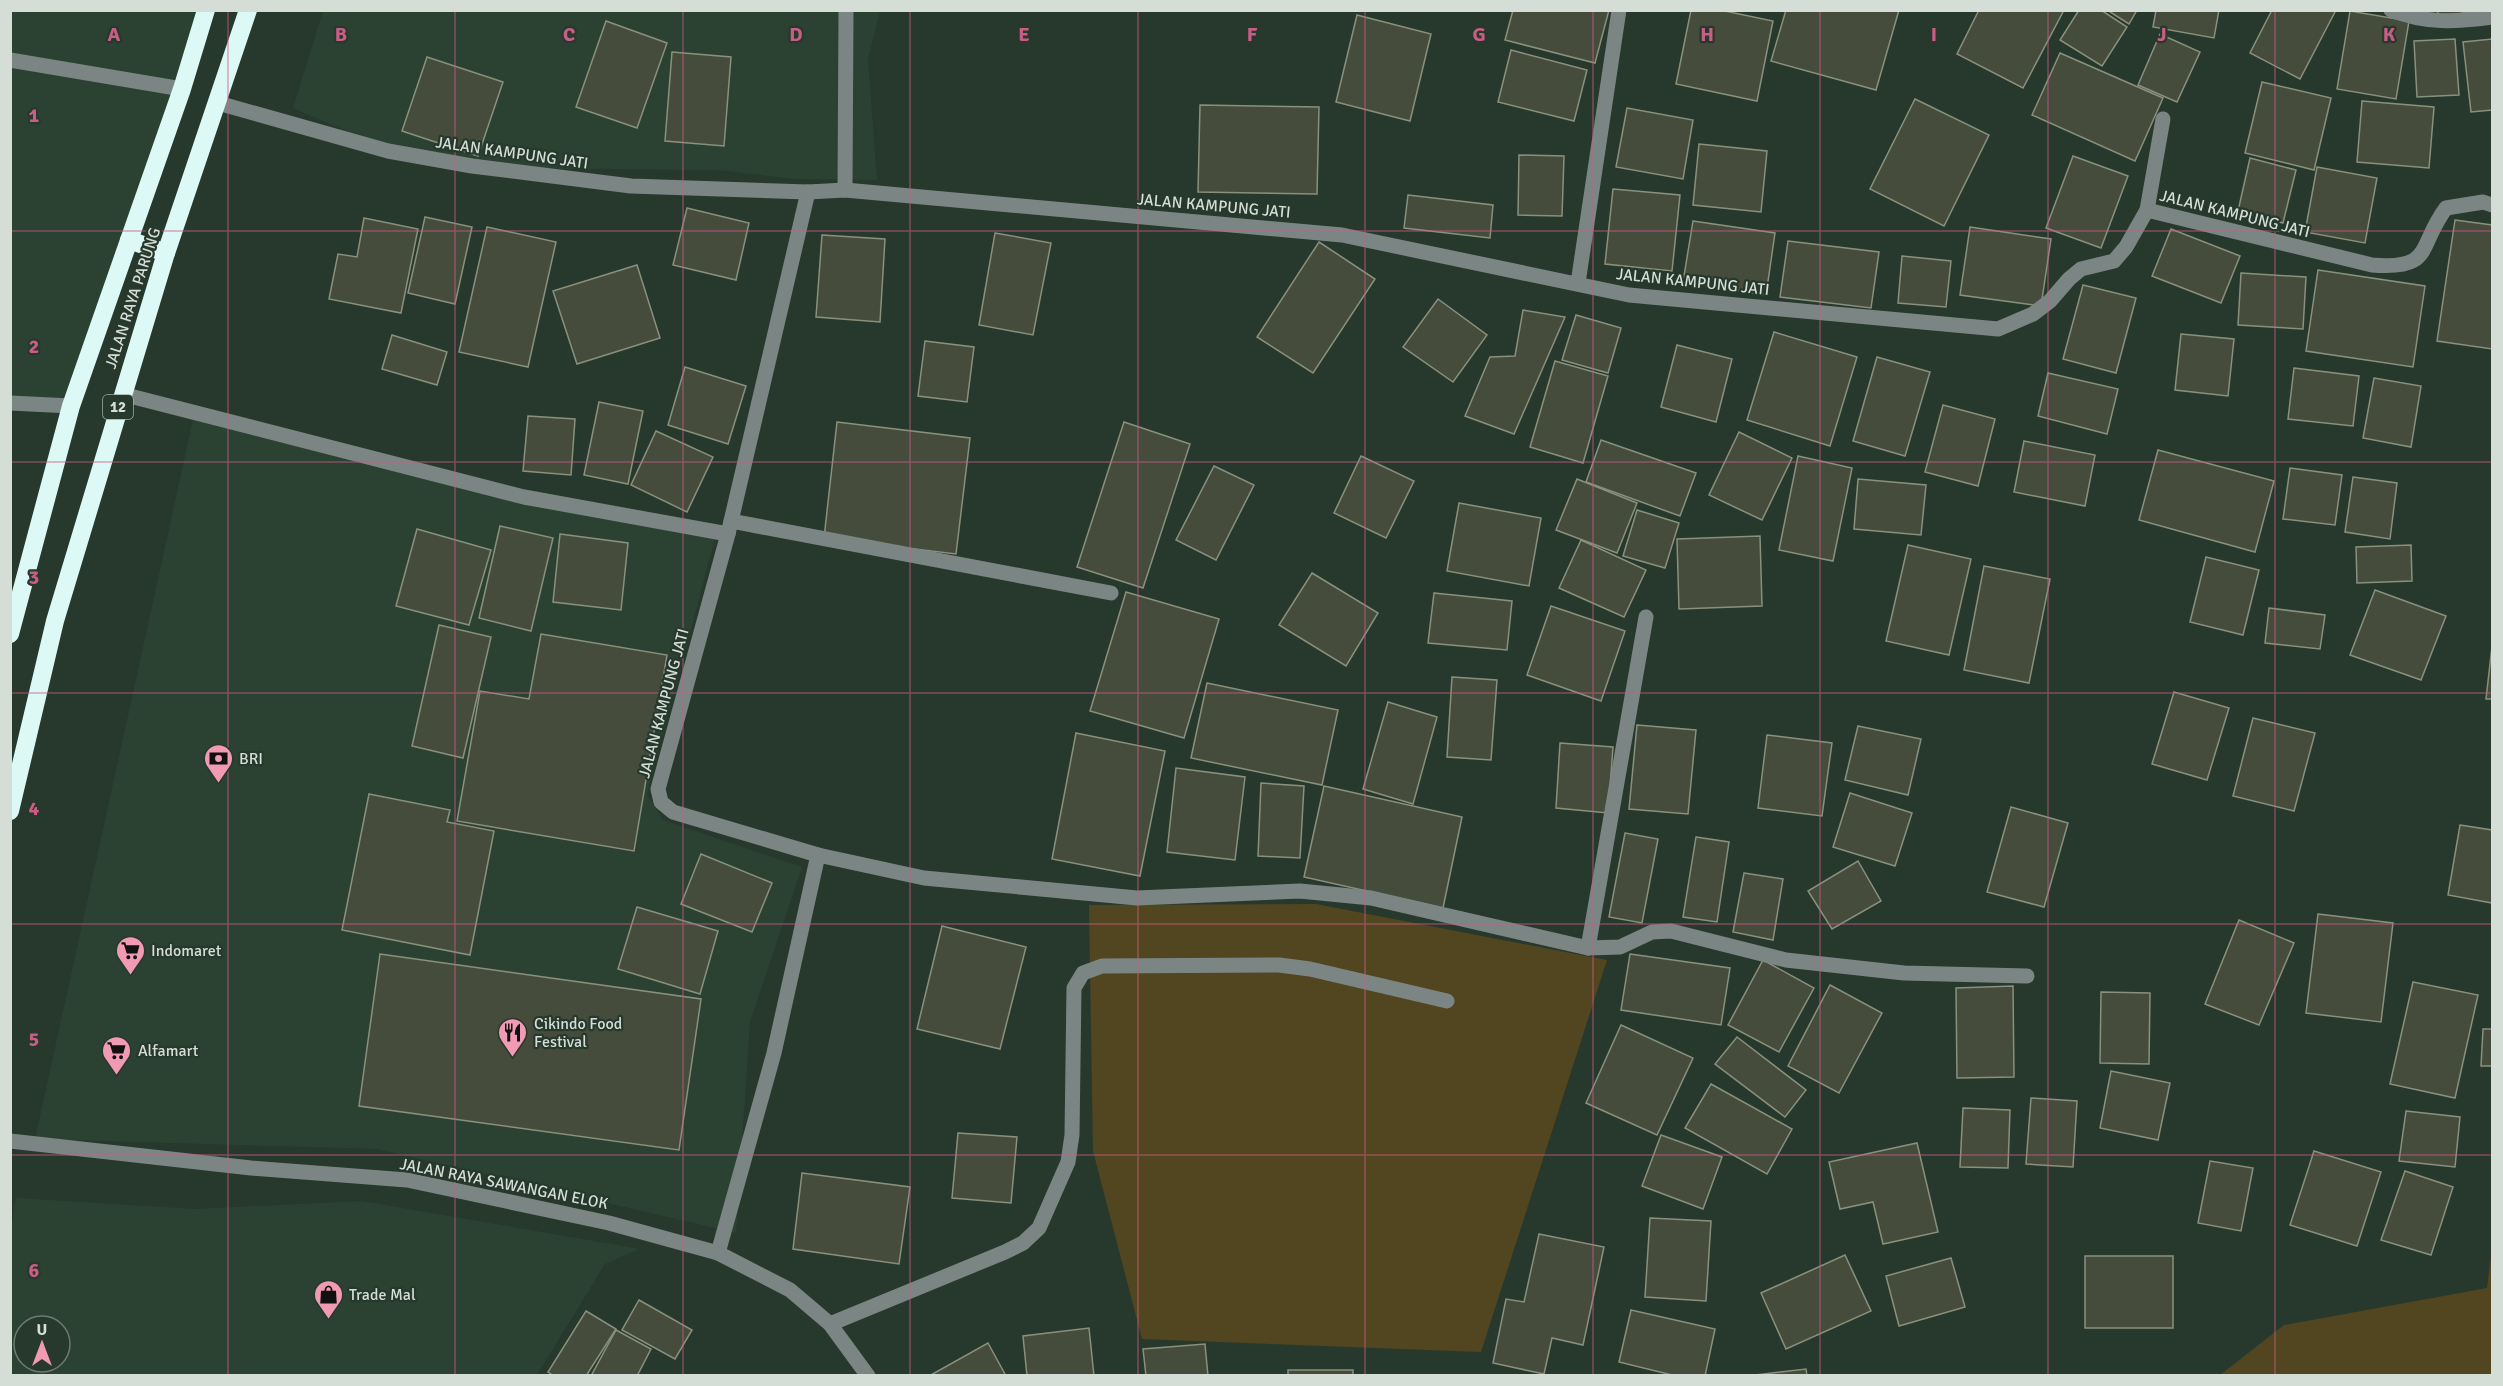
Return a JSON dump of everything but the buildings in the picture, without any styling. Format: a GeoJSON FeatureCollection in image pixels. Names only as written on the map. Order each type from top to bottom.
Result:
{"type":"FeatureCollection","features":[{"type":"Feature","properties":{"kind":"highway","name":"JALAN RAYA PARUNG"},"geometry":{"type":"LineString","coordinates":[[10,634],[71,406],[182,89],[206,10]]}},
{"type":"Feature","properties":{"kind":"highway","name":"JALAN RAYA PARUNG"},"geometry":{"type":"LineString","coordinates":[[10,810],[55,621],[122,394],[166,253],[248,10]]}},
{"type":"Feature","properties":{"kind":"highway"},"geometry":{"type":"LineString","coordinates":[[129,240],[166,253]]}},
{"type":"Feature","properties":{"kind":"street"},"geometry":{"type":"LineString","coordinates":[[845,190],[846,10]]}},
{"type":"Feature","properties":{"kind":"street"},"geometry":{"type":"LineString","coordinates":[[1578,283],[1619,10]]}},
{"type":"Feature","properties":{"kind":"street"},"geometry":{"type":"LineString","coordinates":[[2391,10],[2413,18],[2452,22],[2493,17]]}},
{"type":"Feature","properties":{"kind":"street"},"geometry":{"type":"LineString","coordinates":[[10,60],[182,89]]}},
{"type":"Feature","properties":{"kind":"street","name":"JALAN KAMPUNG JATI"},"geometry":{"type":"LineString","coordinates":[[218,103],[388,151],[472,166],[631,186],[808,192],[845,190],[1342,235],[1629,295],[1998,329],[2033,314],[2050,301],[2081,269],[2114,261],[2126,247],[2147,210],[2372,265],[2392,267],[2411,264],[2422,253],[2436,222],[2446,208],[2483,202],[2493,205]]}},
{"type":"Feature","properties":{"kind":"street"},"geometry":{"type":"LineString","coordinates":[[2147,210],[2163,119]]}},
{"type":"Feature","properties":{"kind":"street","name":"JALAN KAMPUNG JATI"},"geometry":{"type":"LineString","coordinates":[[808,192],[729,527],[658,789],[661,802],[673,812],[818,855],[924,878],[1137,898],[1300,891],[1371,898],[1588,948],[1620,947],[1652,932],[1671,931],[1786,960],[1904,973],[2027,976]]}},
{"type":"Feature","properties":{"kind":"street"},"geometry":{"type":"LineString","coordinates":[[122,394],[524,497],[729,527],[1110,593]]}},
{"type":"Feature","properties":{"kind":"street"},"geometry":{"type":"LineString","coordinates":[[10,403],[71,406]]}},
{"type":"Feature","properties":{"kind":"street"},"geometry":{"type":"LineString","coordinates":[[1588,948],[1646,617]]}},
{"type":"Feature","properties":{"kind":"street"},"geometry":{"type":"LineString","coordinates":[[718,1253],[774,1053],[818,855]]}},
{"type":"Feature","properties":{"kind":"street"},"geometry":{"type":"LineString","coordinates":[[830,1324],[1005,1252],[1023,1243],[1039,1228],[1068,1162],[1072,1135],[1074,988],[1083,972],[1102,966],[1279,965],[1310,969],[1447,1001]]}},
{"type":"Feature","properties":{"kind":"street","name":"JALAN RAYA SAWANGAN ELOK"},"geometry":{"type":"LineString","coordinates":[[10,1141],[251,1168],[407,1180],[609,1223],[718,1253],[790,1290],[830,1324],[868,1376]]}},
{"type":"Feature","properties":{"kind":"shaded area"},"geometry":{"type":"Polygon","coordinates":[[[11,11],[199,11],[66,406],[11,405],[11,11]]]}},
{"type":"Feature","properties":{"kind":"shaded area"},"geometry":{"type":"Polygon","coordinates":[[[323,11],[880,11],[868,59],[877,180],[795,179],[718,170],[491,168],[381,146],[293,108],[323,11]]]}},
{"type":"Feature","properties":{"kind":"shaded area"},"geometry":{"type":"Polygon","coordinates":[[[194,415],[491,497],[715,539],[647,794],[663,820],[802,867],[750,1022],[736,1233],[377,1149],[35,1139],[194,415]]]}},
{"type":"Feature","properties":{"kind":"shaded area"},"geometry":{"type":"Polygon","coordinates":[[[1316,904],[1607,960],[1481,1352],[1142,1339],[1093,1151],[1089,905],[1316,904]]]}},
{"type":"Feature","properties":{"kind":"shaded area","name":"Trade Mal"},"geometry":{"type":"Polygon","coordinates":[[[16,1198],[195,1209],[362,1201],[640,1249],[605,1264],[537,1375],[11,1375],[10,1233],[16,1198]]]}},
{"type":"Feature","properties":{"kind":"shaded area"},"geometry":{"type":"Polygon","coordinates":[[[2492,1247],[2492,1375],[2220,1375],[2284,1325],[2487,1288],[2492,1247]]]}},
{"type":"Feature","properties":{"kind":"place","name":"BRI"},"geometry":{"type":"Point","coordinates":[218,784]}},
{"type":"Feature","properties":{"kind":"place","name":"Indomaret"},"geometry":{"type":"Point","coordinates":[130,976]}},
{"type":"Feature","properties":{"kind":"place","name":"Cikindo Food Festival"},"geometry":{"type":"Point","coordinates":[513,1058]}},
{"type":"Feature","properties":{"kind":"place","name":"Alfamart"},"geometry":{"type":"Point","coordinates":[117,1076]}},
{"type":"Feature","properties":{"kind":"place","name":"Trade Mal"},"geometry":{"type":"Point","coordinates":[328,1320]}}]}
